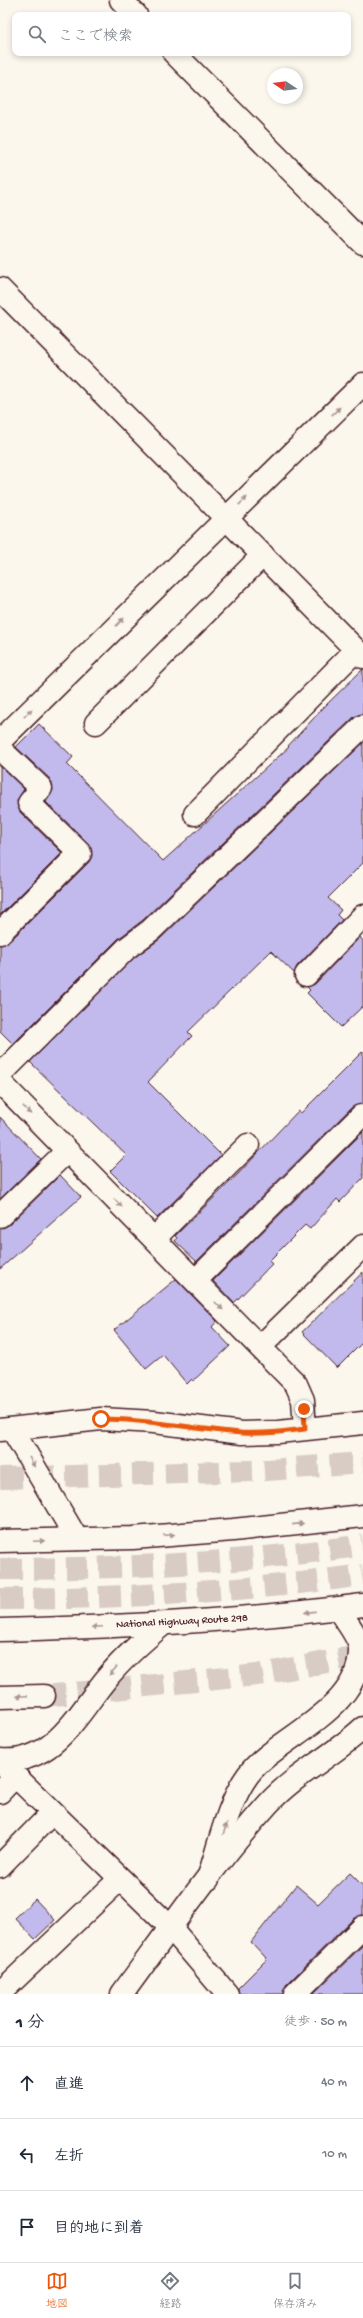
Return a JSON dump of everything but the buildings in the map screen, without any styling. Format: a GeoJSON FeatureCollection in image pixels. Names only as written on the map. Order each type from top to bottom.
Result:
{"type":"FeatureCollection","features":[{"type":"Feature","properties":{"kind":"main road"},"geometry":{"type":"LineString","coordinates":[[121,0],[133,12]]}},
{"type":"Feature","properties":{"kind":"main road"},"geometry":{"type":"LineString","coordinates":[[177,56],[363,243]]}},
{"type":"Feature","properties":{"kind":"main road"},"geometry":{"type":"LineString","coordinates":[[0,289],[360,653],[195,814]]}},
{"type":"Feature","properties":{"kind":"main road"},"geometry":{"type":"LineString","coordinates":[[0,741],[363,384]]}},
{"type":"Feature","properties":{"kind":"main road"},"geometry":{"type":"LineString","coordinates":[[96,723],[263,556]]}},
{"type":"Feature","properties":{"kind":"main road"},"geometry":{"type":"LineString","coordinates":[[305,1429],[301,1391],[260,1347],[1,1083],[127,948],[151,930],[363,726]]}},
{"type":"Feature","properties":{"kind":"main road"},"geometry":{"type":"LineString","coordinates":[[0,749],[41,788],[29,803],[80,853],[0,933]]}},
{"type":"Feature","properties":{"kind":"main road"},"geometry":{"type":"LineString","coordinates":[[306,975],[363,916]]}},
{"type":"Feature","properties":{"kind":"main road"},"geometry":{"type":"LineString","coordinates":[[195,1281],[361,1116]]}},
{"type":"Feature","properties":{"kind":"main road"},"geometry":{"type":"LineString","coordinates":[[154,1239],[248,1145]]}},
{"type":"Feature","properties":{"kind":"main road"},"geometry":{"type":"LineString","coordinates":[[0,1216],[67,1151]]}},
{"type":"Feature","properties":{"kind":"main road"},"geometry":{"type":"LineString","coordinates":[[260,1347],[363,1246]]}},
{"type":"Feature","properties":{"kind":"main road"},"geometry":{"type":"LineString","coordinates":[[77,1539],[6,1430],[82,1420],[116,1419],[242,1433],[305,1429],[363,1423]]}},
{"type":"Feature","properties":{"kind":"main road"},"geometry":{"type":"LineString","coordinates":[[0,1541],[133,1538],[233,1530],[363,1516]]}},
{"type":"Feature","properties":{"kind":"main road","name":"National Highway Route 298"},"geometry":{"type":"LineString","coordinates":[[0,1630],[162,1625],[242,1619],[363,1605]]}},
{"type":"Feature","properties":{"kind":"main road"},"geometry":{"type":"LineString","coordinates":[[208,1879],[234,1801],[249,1773],[280,1748],[335,1709],[355,1684],[360,1667],[360,1647],[337,1608]]}},
{"type":"Feature","properties":{"kind":"main road"},"geometry":{"type":"LineString","coordinates":[[162,1625],[124,1658],[56,1742],[28,1758],[0,1761],[8,1784],[52,1813],[171,1928],[227,1994]]}},
{"type":"Feature","properties":{"kind":"main road"},"geometry":{"type":"LineString","coordinates":[[0,1697],[44,1696]]}},
{"type":"Feature","properties":{"kind":"main road"},"geometry":{"type":"LineString","coordinates":[[122,1994],[208,1879],[269,1803],[298,1778],[341,1748],[363,1728]]}},
{"type":"Feature","properties":{"kind":"main road"},"geometry":{"type":"LineString","coordinates":[[0,1866],[52,1813]]}},
{"type":"Feature","properties":{"kind":"main road"},"geometry":{"type":"LineString","coordinates":[[0,1993],[120,1879]]}},
{"type":"Feature","properties":{"kind":"main road"},"geometry":{"type":"LineString","coordinates":[[295,1994],[363,1927]]}},
{"type":"Feature","properties":{"kind":"tunnel"},"geometry":{"type":"LineString","coordinates":[[0,1478],[253,1471],[363,1463]]}},
{"type":"Feature","properties":{"kind":"tunnel"},"geometry":{"type":"LineString","coordinates":[[0,1569],[91,1568],[182,1564],[227,1561],[363,1545]]}},
{"type":"Feature","properties":{"kind":"tunnel"},"geometry":{"type":"LineString","coordinates":[[0,1599],[182,1593],[273,1586],[363,1575]]}},
{"type":"Feature","properties":{"kind":"tunnel"},"geometry":{"type":"LineString","coordinates":[[44,1696],[257,1675],[363,1655]]}},
{"type":"Feature","properties":{"kind":"route"},"geometry":{"type":"LineString","coordinates":[[101,1419],[134,1420],[242,1433],[261,1433],[305,1429],[304,1409]]}}]}
